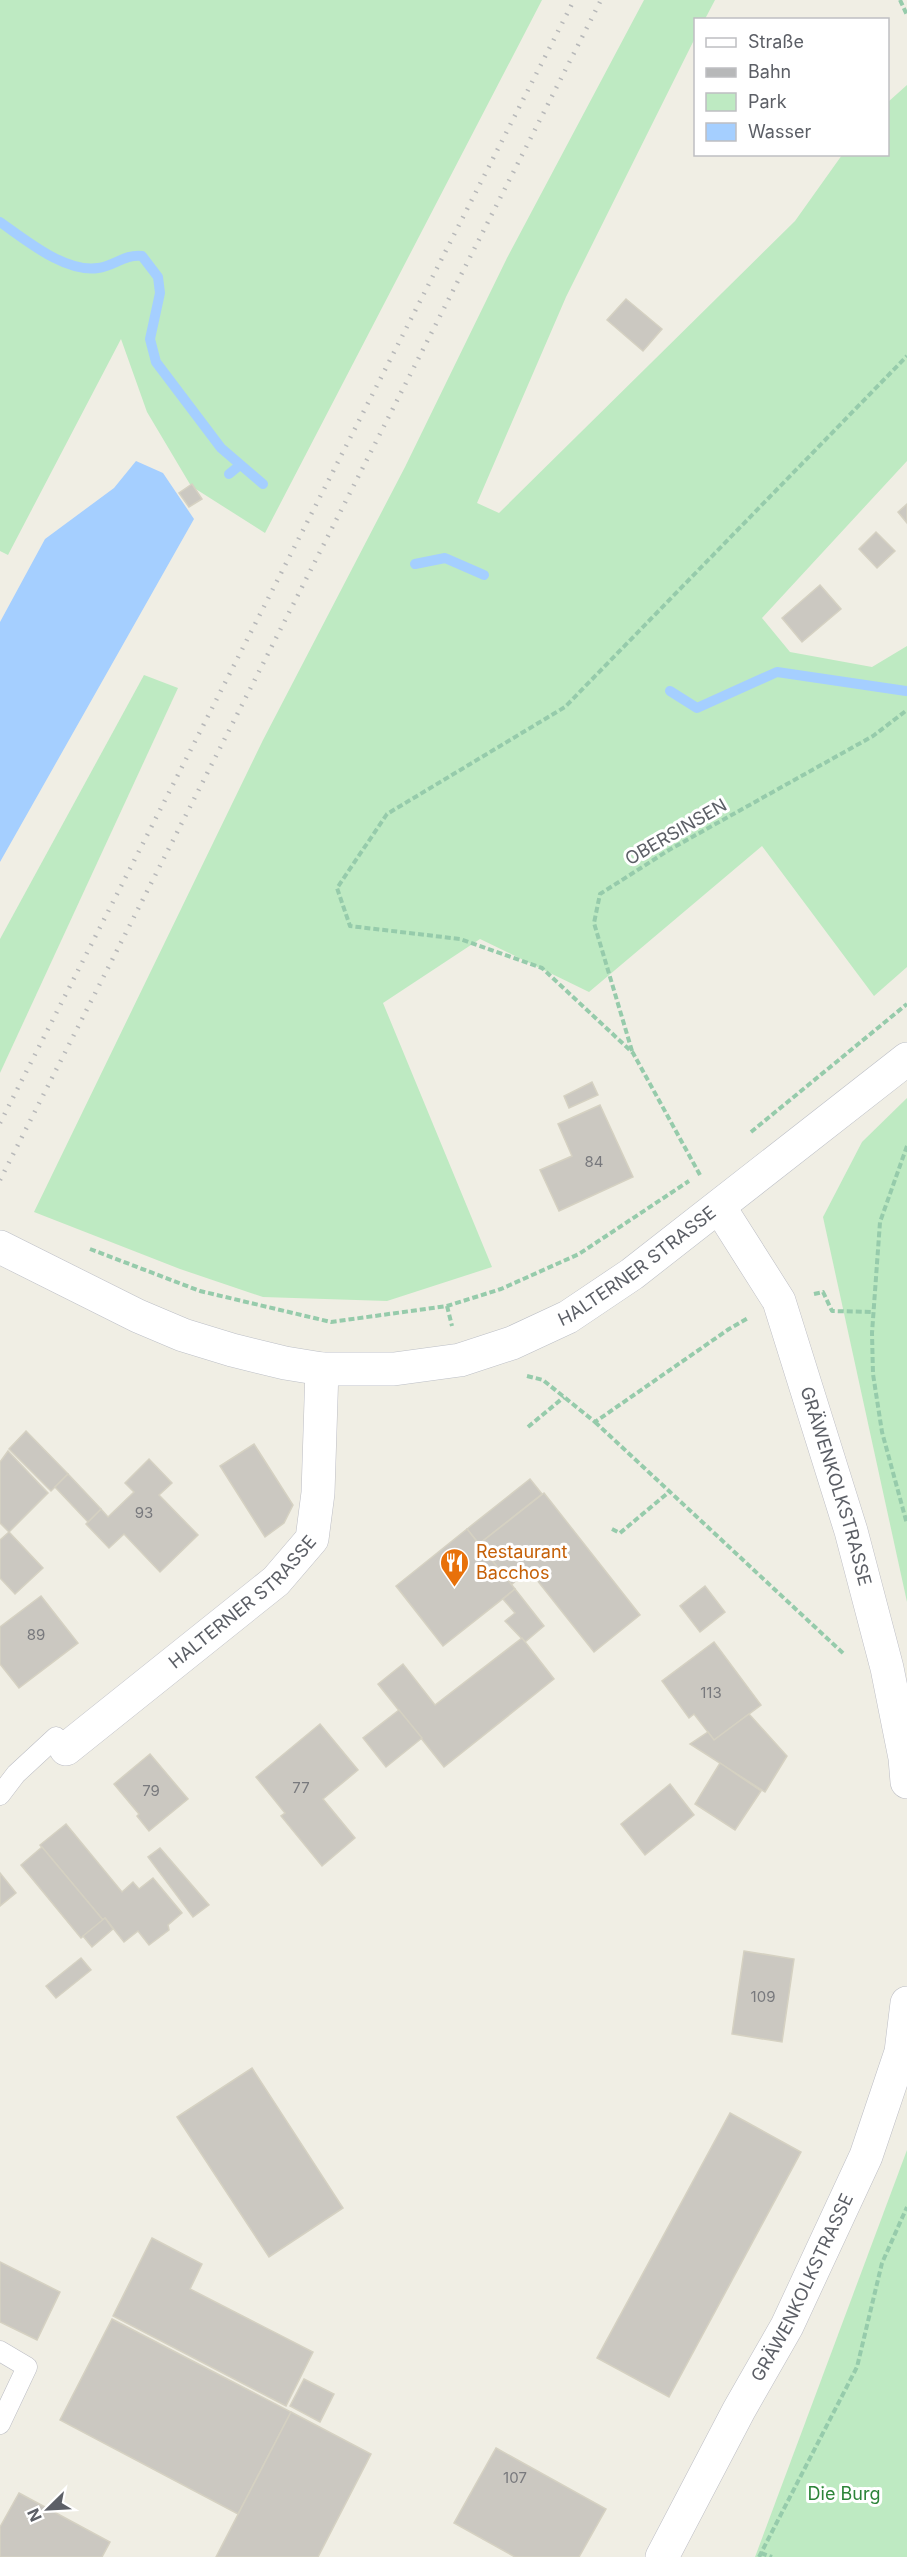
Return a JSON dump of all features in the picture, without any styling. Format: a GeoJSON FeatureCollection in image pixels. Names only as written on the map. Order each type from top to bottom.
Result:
{"type":"FeatureCollection","features":[{"type":"Feature","properties":{"kind":"street","name":"HALTERNER STRASSE"},"geometry":{"type":"LineString","coordinates":[[0,1247],[138,1316],[183,1335],[264,1358],[322,1369],[394,1369],[460,1360],[512,1343],[568,1317],[632,1274],[720,1208],[907,1059]]}},
{"type":"Feature","properties":{"kind":"street","name":"GRÄWENKOLKSTRASSE"},"geometry":{"type":"LineString","coordinates":[[720,1208],[779,1301],[851,1531],[890,1682],[905,1758],[907,1782]]}},
{"type":"Feature","properties":{"kind":"street","name":"HALTERNER STRASSE"},"geometry":{"type":"LineString","coordinates":[[66,1749],[276,1581],[312,1539],[318,1493],[322,1369]]}},
{"type":"Feature","properties":{"kind":"street","name":"GRÄWENKOLKSTRASSE"},"geometry":{"type":"LineString","coordinates":[[662,2557],[739,2410],[787,2326],[866,2156],[901,2052],[907,2003]]}},
{"type":"Feature","properties":{"kind":"lane"},"geometry":{"type":"LineString","coordinates":[[0,1795],[16,1774],[56,1737],[66,1749]]}},
{"type":"Feature","properties":{"kind":"lane"},"geometry":{"type":"LineString","coordinates":[[0,2351],[27,2367],[0,2424]]}},
{"type":"Feature","properties":{"kind":"path"},"geometry":{"type":"LineString","coordinates":[[900,0],[907,15]]}},
{"type":"Feature","properties":{"kind":"path"},"geometry":{"type":"LineString","coordinates":[[720,1208],[633,1053],[542,968],[460,939],[350,926],[337,888],[387,814],[565,707],[907,356]]}},
{"type":"Feature","properties":{"kind":"path","name":"OBERSINSEN"},"geometry":{"type":"LineString","coordinates":[[633,1053],[594,923],[600,894],[669,850],[873,736],[907,710]]}},
{"type":"Feature","properties":{"kind":"path"},"geometry":{"type":"LineString","coordinates":[[742,1139],[907,1004]]}},
{"type":"Feature","properties":{"kind":"path"},"geometry":{"type":"LineString","coordinates":[[907,1146],[880,1222],[872,1312],[873,1374],[907,1524]]}},
{"type":"Feature","properties":{"kind":"path"},"geometry":{"type":"LineString","coordinates":[[900,1170],[907,1166]]}},
{"type":"Feature","properties":{"kind":"path"},"geometry":{"type":"LineString","coordinates":[[81,1245],[200,1291],[331,1322],[447,1306],[501,1289],[579,1254],[708,1167]]}},
{"type":"Feature","properties":{"kind":"path"},"geometry":{"type":"LineString","coordinates":[[595,1422],[729,1329],[779,1301],[823,1292],[832,1311],[872,1312]]}},
{"type":"Feature","properties":{"kind":"path"},"geometry":{"type":"LineString","coordinates":[[447,1306],[460,1360]]}},
{"type":"Feature","properties":{"kind":"path"},"geometry":{"type":"LineString","coordinates":[[522,1375],[543,1380],[595,1422],[858,1667],[865,1677],[890,1682]]}},
{"type":"Feature","properties":{"kind":"path"},"geometry":{"type":"LineString","coordinates":[[528,1427],[564,1397]]}},
{"type":"Feature","properties":{"kind":"path"},"geometry":{"type":"LineString","coordinates":[[612,1529],[620,1533],[669,1492]]}},
{"type":"Feature","properties":{"kind":"path"},"geometry":{"type":"LineString","coordinates":[[772,2557],[760,2555],[857,2367],[882,2263],[907,2207]]}},
{"type":"Feature","properties":{"kind":"green space"},"geometry":{"type":"Polygon","coordinates":[[[0,0],[542,0],[265,533],[191,486],[147,412],[121,339],[8,555],[0,551],[0,0]]]}},
{"type":"Feature","properties":{"kind":"green space"},"geometry":{"type":"Polygon","coordinates":[[[644,0],[715,0],[706,18],[694,18],[694,40],[566,297],[477,503],[499,513],[795,221],[841,156],[889,156],[889,101],[907,85],[907,461],[762,618],[790,652],[872,667],[907,646],[907,967],[874,996],[762,846],[589,992],[480,939],[383,1003],[492,1267],[387,1301],[263,1297],[180,1269],[34,1212],[263,740],[405,467],[507,258],[644,0]]]}},
{"type":"Feature","properties":{"kind":"green space"},"geometry":{"type":"Polygon","coordinates":[[[144,675],[178,688],[0,1073],[0,939],[144,675]]]}},
{"type":"Feature","properties":{"kind":"green space"},"geometry":{"type":"Polygon","coordinates":[[[907,1098],[907,1602],[823,1217],[862,1142],[907,1098]]]}},
{"type":"Feature","properties":{"kind":"green space","name":"Die Burg"},"geometry":{"type":"Polygon","coordinates":[[[907,2150],[907,2557],[755,2557],[907,2150]]]}},
{"type":"Feature","properties":{"kind":"water"},"geometry":{"type":"Polygon","coordinates":[[[136,461],[163,473],[194,519],[0,862],[0,622],[45,539],[114,488],[136,461]]]}},
{"type":"Feature","properties":{"kind":"building"},"geometry":{"type":"Polygon","coordinates":[[[626,299],[662,329],[643,351],[607,320],[626,299]]]}},
{"type":"Feature","properties":{"kind":"building"},"geometry":{"type":"Polygon","coordinates":[[[192,484],[202,499],[189,507],[179,493],[192,484]]]}},
{"type":"Feature","properties":{"kind":"building"},"geometry":{"type":"Polygon","coordinates":[[[907,504],[907,523],[898,512],[907,504]]]}},
{"type":"Feature","properties":{"kind":"building"},"geometry":{"type":"Polygon","coordinates":[[[876,532],[895,551],[877,568],[859,549],[876,532]]]}},
{"type":"Feature","properties":{"kind":"building"},"geometry":{"type":"Polygon","coordinates":[[[820,585],[841,609],[802,642],[782,618],[820,585]]]}},
{"type":"Feature","properties":{"kind":"building"},"geometry":{"type":"Polygon","coordinates":[[[592,1082],[598,1095],[569,1108],[564,1096],[592,1082]]]}},
{"type":"Feature","properties":{"kind":"building"},"geometry":{"type":"Polygon","coordinates":[[[600,1105],[633,1177],[559,1211],[540,1170],[572,1156],[558,1124],[600,1105]]]}},
{"type":"Feature","properties":{"kind":"building"},"geometry":{"type":"Polygon","coordinates":[[[26,1431],[68,1474],[51,1491],[9,1449],[26,1431]]]}},
{"type":"Feature","properties":{"kind":"building"},"geometry":{"type":"Polygon","coordinates":[[[254,1444],[293,1505],[284,1523],[265,1537],[220,1466],[254,1444]]]}},
{"type":"Feature","properties":{"kind":"building"},"geometry":{"type":"Polygon","coordinates":[[[8,1451],[48,1493],[9,1532],[0,1523],[0,1462],[8,1451]]]}},
{"type":"Feature","properties":{"kind":"building"},"geometry":{"type":"Polygon","coordinates":[[[149,1459],[172,1483],[159,1495],[198,1535],[160,1572],[124,1534],[109,1548],[86,1524],[101,1509],[108,1517],[134,1492],[125,1483],[149,1459]]]}},
{"type":"Feature","properties":{"kind":"building"},"geometry":{"type":"Polygon","coordinates":[[[68,1474],[101,1509],[88,1522],[55,1487],[68,1474]]]}},
{"type":"Feature","properties":{"kind":"building"},"geometry":{"type":"Polygon","coordinates":[[[530,1479],[542,1494],[479,1544],[467,1529],[530,1479]]]}},
{"type":"Feature","properties":{"kind":"building"},"geometry":{"type":"Polygon","coordinates":[[[544,1493],[640,1615],[594,1652],[529,1570],[511,1585],[479,1544],[544,1493]]]}},
{"type":"Feature","properties":{"kind":"building","name":"Restaurant Bacchos"},"geometry":{"type":"Polygon","coordinates":[[[467,1529],[515,1589],[443,1646],[396,1586],[467,1529]]]}},
{"type":"Feature","properties":{"kind":"building"},"geometry":{"type":"Polygon","coordinates":[[[9,1532],[43,1568],[15,1594],[0,1578],[0,1540],[9,1532]]]}},
{"type":"Feature","properties":{"kind":"building"},"geometry":{"type":"Polygon","coordinates":[[[705,1586],[725,1612],[700,1632],[680,1606],[705,1586]]]}},
{"type":"Feature","properties":{"kind":"building"},"geometry":{"type":"Polygon","coordinates":[[[515,1589],[544,1626],[525,1642],[505,1621],[515,1613],[503,1599],[515,1589]]]}},
{"type":"Feature","properties":{"kind":"building"},"geometry":{"type":"Polygon","coordinates":[[[41,1596],[78,1643],[19,1688],[0,1664],[0,1627],[41,1596]]]}},
{"type":"Feature","properties":{"kind":"building"},"geometry":{"type":"Polygon","coordinates":[[[522,1638],[554,1679],[444,1767],[378,1684],[403,1664],[435,1705],[522,1638]]]}},
{"type":"Feature","properties":{"kind":"building"},"geometry":{"type":"Polygon","coordinates":[[[714,1642],[761,1705],[714,1740],[694,1714],[689,1718],[662,1681],[714,1642]]]}},
{"type":"Feature","properties":{"kind":"building"},"geometry":{"type":"Polygon","coordinates":[[[399,1710],[422,1738],[386,1767],[363,1738],[399,1710]]]}},
{"type":"Feature","properties":{"kind":"building"},"geometry":{"type":"Polygon","coordinates":[[[749,1714],[787,1756],[765,1792],[690,1744],[708,1732],[714,1740],[749,1714]]]}},
{"type":"Feature","properties":{"kind":"building"},"geometry":{"type":"Polygon","coordinates":[[[320,1724],[358,1770],[323,1799],[355,1838],[322,1866],[281,1816],[285,1813],[256,1777],[320,1724]]]}},
{"type":"Feature","properties":{"kind":"building"},"geometry":{"type":"Polygon","coordinates":[[[150,1754],[188,1799],[149,1831],[137,1816],[139,1814],[114,1784],[150,1754]]]}},
{"type":"Feature","properties":{"kind":"building"},"geometry":{"type":"Polygon","coordinates":[[[720,1763],[761,1791],[735,1830],[695,1804],[720,1763]]]}},
{"type":"Feature","properties":{"kind":"building"},"geometry":{"type":"Polygon","coordinates":[[[670,1784],[694,1815],[645,1855],[621,1824],[670,1784]]]}},
{"type":"Feature","properties":{"kind":"building"},"geometry":{"type":"Polygon","coordinates":[[[66,1824],[122,1892],[133,1882],[139,1889],[153,1878],[182,1913],[168,1925],[169,1930],[149,1945],[138,1931],[124,1942],[40,1845],[66,1824]]]}},
{"type":"Feature","properties":{"kind":"building"},"geometry":{"type":"Polygon","coordinates":[[[42,1847],[103,1920],[81,1938],[21,1865],[42,1847]]]}},
{"type":"Feature","properties":{"kind":"building"},"geometry":{"type":"Polygon","coordinates":[[[160,1848],[209,1905],[193,1917],[148,1857],[160,1848]]]}},
{"type":"Feature","properties":{"kind":"building"},"geometry":{"type":"Polygon","coordinates":[[[0,1873],[16,1893],[0,1906],[0,1873]]]}},
{"type":"Feature","properties":{"kind":"building"},"geometry":{"type":"Polygon","coordinates":[[[105,1918],[113,1929],[92,1947],[83,1936],[105,1918]]]}},
{"type":"Feature","properties":{"kind":"building"},"geometry":{"type":"Polygon","coordinates":[[[744,1951],[794,1959],[782,2042],[732,2034],[744,1951]]]}},
{"type":"Feature","properties":{"kind":"building"},"geometry":{"type":"Polygon","coordinates":[[[81,1958],[91,1970],[56,1998],[46,1986],[81,1958]]]}},
{"type":"Feature","properties":{"kind":"building"},"geometry":{"type":"Polygon","coordinates":[[[252,2068],[343,2208],[269,2257],[177,2117],[252,2068]]]}},
{"type":"Feature","properties":{"kind":"building"},"geometry":{"type":"Polygon","coordinates":[[[730,2113],[801,2152],[669,2397],[597,2358],[730,2113]]]}},
{"type":"Feature","properties":{"kind":"building"},"geometry":{"type":"Polygon","coordinates":[[[152,2238],[202,2264],[190,2289],[313,2352],[286,2406],[113,2316],[152,2238]]]}},
{"type":"Feature","properties":{"kind":"building"},"geometry":{"type":"Polygon","coordinates":[[[0,2262],[60,2292],[37,2340],[0,2322],[0,2262]]]}},
{"type":"Feature","properties":{"kind":"building"},"geometry":{"type":"Polygon","coordinates":[[[112,2319],[291,2412],[238,2514],[60,2420],[112,2319]]]}},
{"type":"Feature","properties":{"kind":"building"},"geometry":{"type":"Polygon","coordinates":[[[304,2379],[334,2394],[320,2422],[290,2406],[304,2379]]]}},
{"type":"Feature","properties":{"kind":"building"},"geometry":{"type":"Polygon","coordinates":[[[291,2412],[371,2454],[318,2557],[216,2557],[291,2412]]]}},
{"type":"Feature","properties":{"kind":"building"},"geometry":{"type":"Polygon","coordinates":[[[496,2448],[606,2509],[579,2557],[515,2557],[454,2523],[496,2448]]]}},
{"type":"Feature","properties":{"kind":"building"},"geometry":{"type":"Polygon","coordinates":[[[19,2493],[110,2542],[102,2557],[0,2557],[0,2527],[19,2493]]]}},
{"type":"Feature","properties":{"kind":"waterway"},"geometry":{"type":"LineString","coordinates":[[0,222],[46,254],[72,265],[98,268],[125,258],[142,256],[158,277],[160,293],[150,339],[156,362],[221,448],[263,484]]}},
{"type":"Feature","properties":{"kind":"waterway"},"geometry":{"type":"LineString","coordinates":[[229,474],[240,465]]}},
{"type":"Feature","properties":{"kind":"waterway"},"geometry":{"type":"LineString","coordinates":[[415,564],[445,558],[484,575]]}},
{"type":"Feature","properties":{"kind":"waterway"},"geometry":{"type":"LineString","coordinates":[[670,691],[697,708],[777,672],[906,691]]}},
{"type":"Feature","properties":{"kind":"railway"},"geometry":{"type":"LineString","coordinates":[[0,1123],[574,0]]}},
{"type":"Feature","properties":{"kind":"railway"},"geometry":{"type":"LineString","coordinates":[[0,1180],[601,0]]}},
{"type":"Feature","properties":{"kind":"place","name":"Restaurant Bacchos"},"geometry":{"type":"Point","coordinates":[455,1588]}}]}
